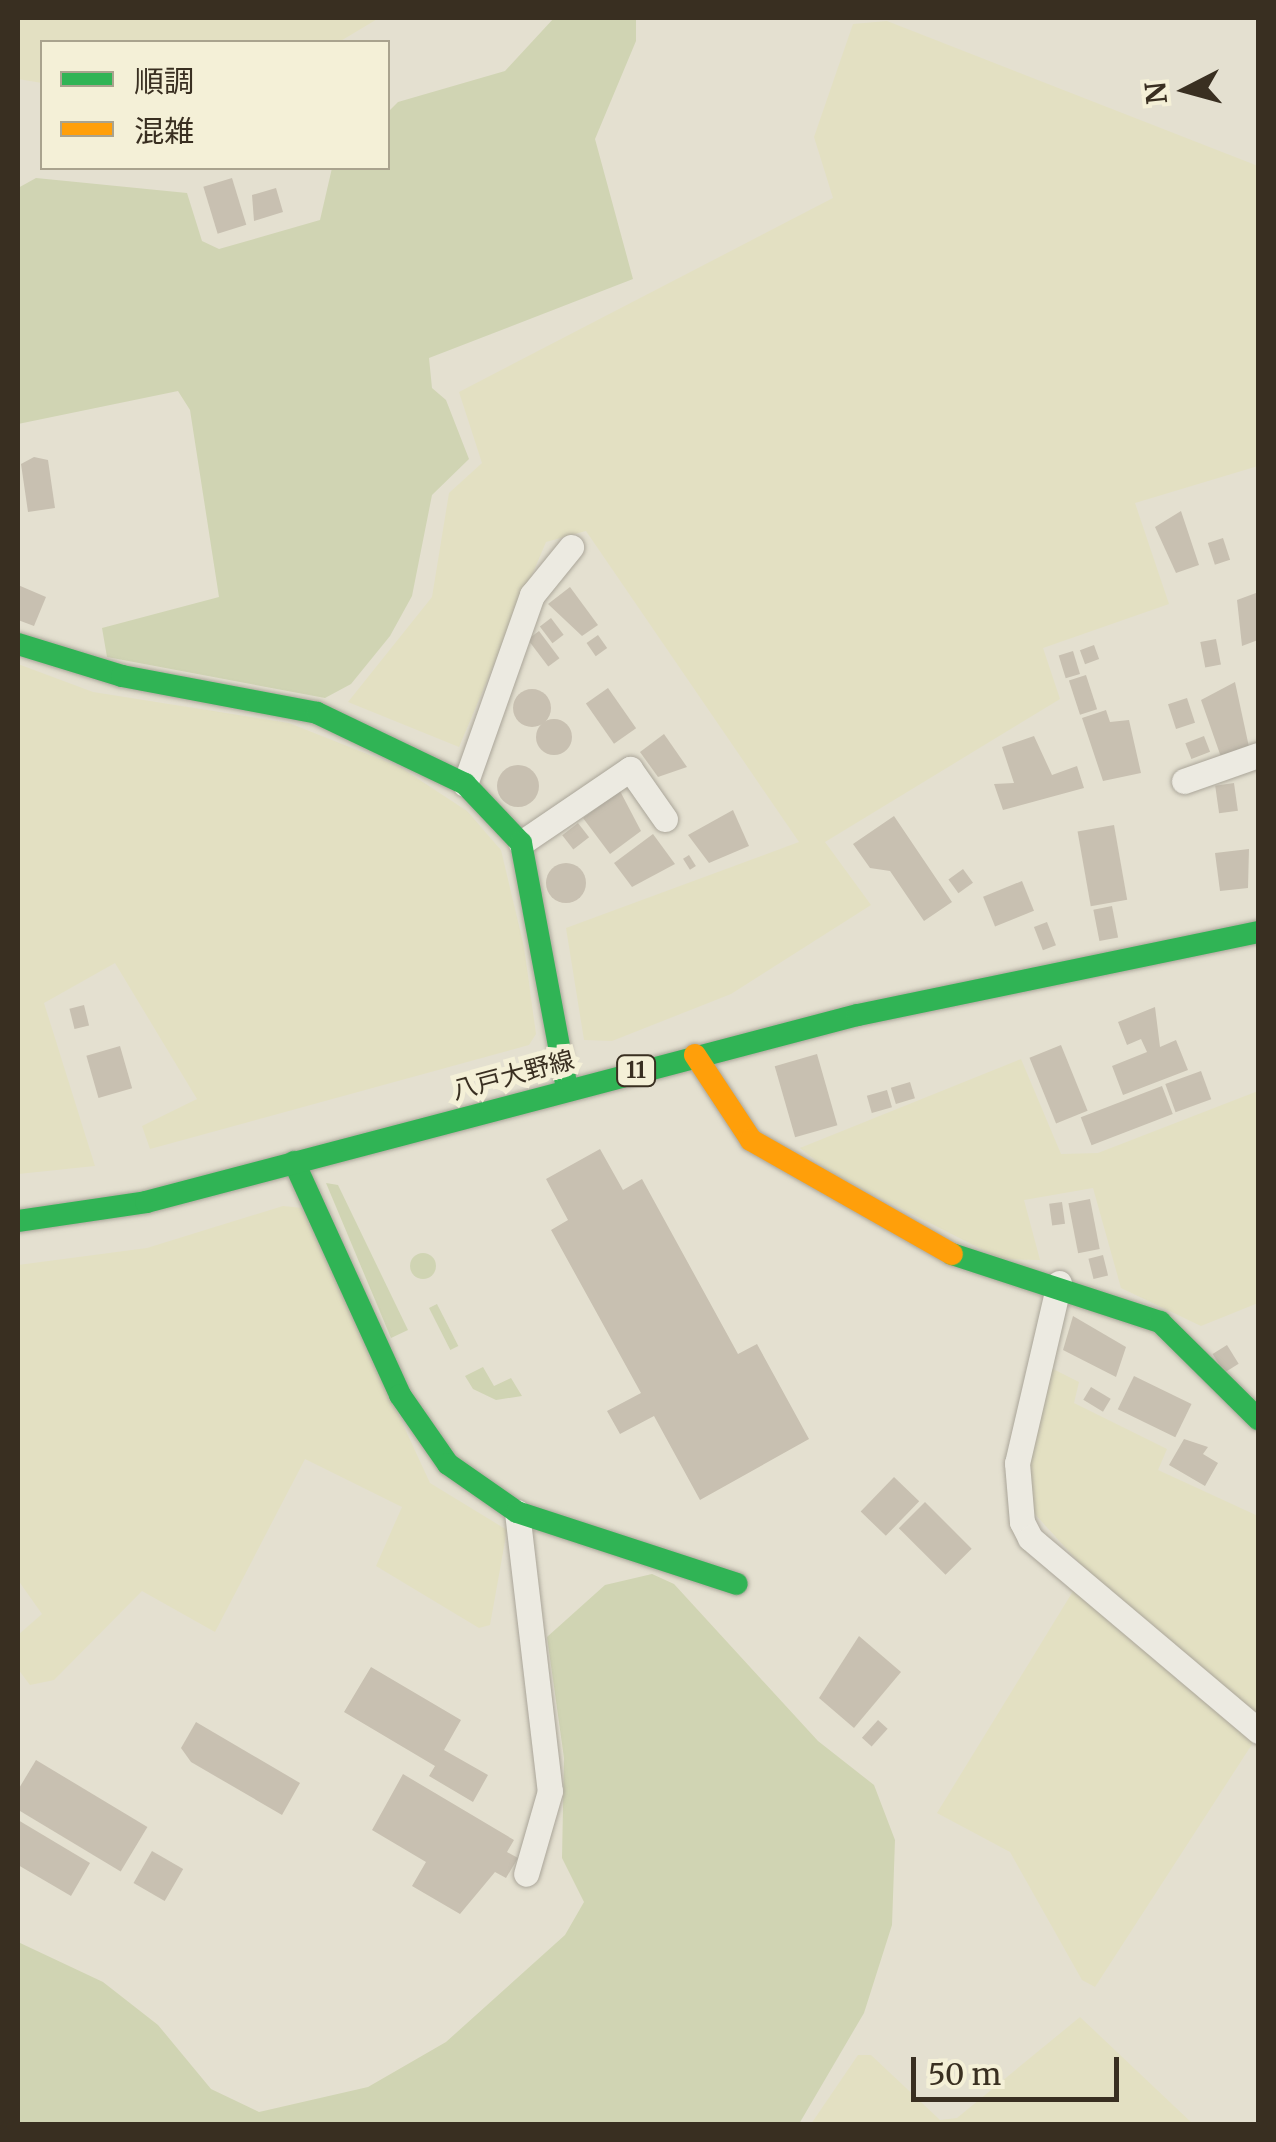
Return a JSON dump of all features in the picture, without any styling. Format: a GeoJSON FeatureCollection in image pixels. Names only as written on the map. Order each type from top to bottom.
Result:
{"type":"FeatureCollection","features":[{"type":"Feature","properties":{"kind":"street"},"geometry":{"type":"LineString","coordinates":[[466,784],[532,595],[571,547]]}},
{"type":"Feature","properties":{"kind":"street"},"geometry":{"type":"LineString","coordinates":[[18,644],[122,676],[316,713],[466,784],[521,843],[567,1088]]}},
{"type":"Feature","properties":{"kind":"street"},"geometry":{"type":"LineString","coordinates":[[1184,781],[1258,755]]}},
{"type":"Feature","properties":{"kind":"street"},"geometry":{"type":"LineString","coordinates":[[521,843],[630,769],[665,818]]}},
{"type":"Feature","properties":{"kind":"street","name":"八戸大野線"},"geometry":{"type":"LineString","coordinates":[[18,1220],[146,1202],[695,1056],[1258,932]]}},
{"type":"Feature","properties":{"kind":"street"},"geometry":{"type":"LineString","coordinates":[[695,1056],[751,1140],[788,1168],[978,1268],[1059,1283],[1160,1322],[1258,1419]]}},
{"type":"Feature","properties":{"kind":"street"},"geometry":{"type":"LineString","coordinates":[[294,1162],[422,1432],[448,1464],[517,1512],[736,1584]]}},
{"type":"Feature","properties":{"kind":"street"},"geometry":{"type":"LineString","coordinates":[[1059,1283],[1017,1463],[1022,1522],[1030,1538],[1258,1731]]}},
{"type":"Feature","properties":{"kind":"street"},"geometry":{"type":"LineString","coordinates":[[517,1512],[550,1791],[526,1874]]}},
{"type":"Feature","properties":{"kind":"shaded area"},"geometry":{"type":"Polygon","coordinates":[[[18,18],[379,18],[342,40],[40,40],[40,83],[18,79],[18,18]]]}},
{"type":"Feature","properties":{"kind":"shaded area"},"geometry":{"type":"Polygon","coordinates":[[[887,21],[1258,166],[1258,466],[1135,503],[1169,604],[1043,648],[1060,699],[825,842],[871,905],[731,994],[612,1041],[584,1040],[566,928],[799,842],[586,531],[546,542],[459,747],[348,702],[432,597],[449,493],[482,463],[459,392],[833,198],[814,137],[853,24],[887,21]]]}},
{"type":"Feature","properties":{"kind":"shaded area"},"geometry":{"type":"Polygon","coordinates":[[[18,664],[93,692],[289,723],[400,767],[467,811],[501,850],[524,947],[536,1034],[529,1045],[150,1149],[142,1126],[197,1099],[115,963],[44,1003],[95,1166],[18,1174],[18,664]]]}},
{"type":"Feature","properties":{"kind":"shaded area"},"geometry":{"type":"Polygon","coordinates":[[[1021,1059],[1061,1154],[1098,1153],[1258,1091],[1258,1303],[1201,1326],[1121,1288],[1093,1188],[1024,1200],[1040,1260],[1001,1259],[833,1174],[800,1148],[1021,1059]]]}},
{"type":"Feature","properties":{"kind":"shaded area"},"geometry":{"type":"Polygon","coordinates":[[[283,1206],[303,1208],[430,1483],[507,1530],[490,1625],[479,1628],[376,1566],[402,1507],[305,1459],[215,1632],[142,1591],[54,1680],[30,1685],[18,1669],[18,1635],[42,1614],[18,1580],[18,1265],[147,1248],[283,1206]]]}},
{"type":"Feature","properties":{"kind":"shaded area"},"geometry":{"type":"Polygon","coordinates":[[[1047,1366],[1079,1382],[1074,1403],[1167,1449],[1158,1470],[1258,1516],[1258,1735],[1095,1987],[1082,1980],[1010,1852],[937,1813],[1086,1570],[1032,1511],[1028,1469],[1047,1366]]]}},
{"type":"Feature","properties":{"kind":"shaded area"},"geometry":{"type":"Polygon","coordinates":[[[1080,2017],[1193,2124],[811,2124],[858,2055],[871,2055],[940,2120],[957,2118],[1080,2017]]]}},
{"type":"Feature","properties":{"kind":"green space"},"geometry":{"type":"Polygon","coordinates":[[[554,18],[636,18],[636,41],[595,139],[633,279],[429,358],[432,388],[446,400],[469,459],[432,495],[412,596],[390,636],[351,684],[325,698],[107,657],[102,628],[219,597],[190,410],[178,391],[18,424],[18,188],[36,178],[187,193],[202,241],[219,249],[320,220],[332,170],[390,170],[390,110],[398,102],[505,71],[554,18]]]}},
{"type":"Feature","properties":{"kind":"green space"},"geometry":{"type":"Polygon","coordinates":[[[326,1183],[338,1185],[408,1330],[391,1338],[326,1183]]]}},
{"type":"Feature","properties":{"kind":"green space"},"geometry":{"type":"Polygon","coordinates":[[[423,1253],[432,1257],[436,1266],[432,1275],[423,1279],[414,1275],[410,1266],[414,1257],[423,1253]]]}},
{"type":"Feature","properties":{"kind":"green space"},"geometry":{"type":"Polygon","coordinates":[[[437,1304],[458,1346],[450,1350],[429,1308],[437,1304]]]}},
{"type":"Feature","properties":{"kind":"green space"},"geometry":{"type":"Polygon","coordinates":[[[483,1367],[494,1386],[511,1378],[522,1396],[496,1400],[473,1389],[465,1376],[483,1367]]]}},
{"type":"Feature","properties":{"kind":"green space"},"geometry":{"type":"Polygon","coordinates":[[[652,1574],[674,1584],[818,1741],[874,1785],[895,1840],[892,1925],[864,2013],[799,2124],[18,2124],[18,1942],[103,1982],[158,2025],[211,2089],[259,2112],[368,2087],[446,2042],[565,1935],[584,1902],[562,1858],[564,1758],[547,1637],[605,1585],[652,1574]]]}},
{"type":"Feature","properties":{"kind":"building"},"geometry":{"type":"Polygon","coordinates":[[[232,178],[246,225],[218,234],[203,187],[232,178]]]}},
{"type":"Feature","properties":{"kind":"building"},"geometry":{"type":"Polygon","coordinates":[[[276,188],[283,212],[254,221],[252,195],[276,188]]]}},
{"type":"Feature","properties":{"kind":"building"},"geometry":{"type":"Polygon","coordinates":[[[34,457],[48,460],[55,508],[28,512],[21,464],[34,457]]]}},
{"type":"Feature","properties":{"kind":"building"},"geometry":{"type":"Polygon","coordinates":[[[1181,511],[1199,565],[1176,573],[1155,527],[1181,511]]]}},
{"type":"Feature","properties":{"kind":"building"},"geometry":{"type":"Polygon","coordinates":[[[1223,538],[1230,560],[1215,565],[1208,543],[1223,538]]]}},
{"type":"Feature","properties":{"kind":"building"},"geometry":{"type":"Polygon","coordinates":[[[18,585],[46,597],[34,626],[18,620],[18,585]]]}},
{"type":"Feature","properties":{"kind":"building"},"geometry":{"type":"Polygon","coordinates":[[[570,587],[598,625],[582,636],[548,604],[570,587]]]}},
{"type":"Feature","properties":{"kind":"building"},"geometry":{"type":"Polygon","coordinates":[[[1256,593],[1258,640],[1242,646],[1237,600],[1256,593]]]}},
{"type":"Feature","properties":{"kind":"building"},"geometry":{"type":"Polygon","coordinates":[[[551,618],[564,635],[552,643],[540,626],[551,618]]]}},
{"type":"Feature","properties":{"kind":"building"},"geometry":{"type":"Polygon","coordinates":[[[539,631],[559,658],[548,667],[528,639],[539,631]]]}},
{"type":"Feature","properties":{"kind":"building"},"geometry":{"type":"Polygon","coordinates":[[[598,635],[607,648],[596,656],[587,643],[598,635]]]}},
{"type":"Feature","properties":{"kind":"building"},"geometry":{"type":"Polygon","coordinates":[[[1216,639],[1221,665],[1205,668],[1200,642],[1216,639]]]}},
{"type":"Feature","properties":{"kind":"building"},"geometry":{"type":"Polygon","coordinates":[[[1094,645],[1099,659],[1085,664],[1080,650],[1094,645]]]}},
{"type":"Feature","properties":{"kind":"building"},"geometry":{"type":"Polygon","coordinates":[[[1073,651],[1080,674],[1066,678],[1059,655],[1073,651]]]}},
{"type":"Feature","properties":{"kind":"building"},"geometry":{"type":"Polygon","coordinates":[[[1086,675],[1097,709],[1080,715],[1069,681],[1086,675]]]}},
{"type":"Feature","properties":{"kind":"building"},"geometry":{"type":"Polygon","coordinates":[[[1235,682],[1249,747],[1221,757],[1201,700],[1235,682]]]}},
{"type":"Feature","properties":{"kind":"building"},"geometry":{"type":"Polygon","coordinates":[[[608,688],[636,728],[614,744],[586,703],[608,688]]]}},
{"type":"Feature","properties":{"kind":"building"},"geometry":{"type":"Polygon","coordinates":[[[532,689],[545,695],[551,708],[545,721],[532,727],[519,721],[513,708],[519,695],[532,689]]]}},
{"type":"Feature","properties":{"kind":"building"},"geometry":{"type":"Polygon","coordinates":[[[1187,698],[1195,723],[1176,729],[1168,704],[1187,698]]]}},
{"type":"Feature","properties":{"kind":"building"},"geometry":{"type":"Polygon","coordinates":[[[1106,710],[1110,722],[1129,720],[1141,773],[1103,781],[1082,718],[1106,710]]]}},
{"type":"Feature","properties":{"kind":"building"},"geometry":{"type":"Polygon","coordinates":[[[554,719],[567,724],[572,737],[567,750],[554,755],[541,750],[536,737],[541,724],[554,719]]]}},
{"type":"Feature","properties":{"kind":"building"},"geometry":{"type":"Polygon","coordinates":[[[664,734],[687,767],[658,777],[640,752],[664,734]]]}},
{"type":"Feature","properties":{"kind":"building"},"geometry":{"type":"Polygon","coordinates":[[[1034,736],[1052,775],[1077,766],[1084,788],[1003,810],[994,784],[1014,783],[1002,747],[1034,736]]]}},
{"type":"Feature","properties":{"kind":"building"},"geometry":{"type":"Polygon","coordinates":[[[1204,736],[1210,752],[1191,759],[1185,743],[1204,736]]]}},
{"type":"Feature","properties":{"kind":"building"},"geometry":{"type":"Polygon","coordinates":[[[518,765],[533,771],[539,786],[533,801],[518,807],[503,801],[497,786],[503,771],[518,765]]]}},
{"type":"Feature","properties":{"kind":"building"},"geometry":{"type":"Polygon","coordinates":[[[1234,783],[1238,811],[1219,813],[1215,786],[1234,783]]]}},
{"type":"Feature","properties":{"kind":"building"},"geometry":{"type":"Polygon","coordinates":[[[620,791],[641,831],[610,854],[583,818],[620,791]]]}},
{"type":"Feature","properties":{"kind":"building"},"geometry":{"type":"Polygon","coordinates":[[[733,810],[749,846],[709,863],[688,835],[733,810]]]}},
{"type":"Feature","properties":{"kind":"building"},"geometry":{"type":"Polygon","coordinates":[[[894,816],[952,902],[924,921],[890,871],[870,868],[853,844],[894,816]]]}},
{"type":"Feature","properties":{"kind":"building"},"geometry":{"type":"Polygon","coordinates":[[[578,823],[589,837],[573,849],[562,835],[578,823]]]}},
{"type":"Feature","properties":{"kind":"building"},"geometry":{"type":"Polygon","coordinates":[[[1114,825],[1127,900],[1091,906],[1078,831],[1114,825]]]}},
{"type":"Feature","properties":{"kind":"building"},"geometry":{"type":"Polygon","coordinates":[[[653,834],[675,864],[632,887],[614,863],[653,834]]]}},
{"type":"Feature","properties":{"kind":"building"},"geometry":{"type":"Polygon","coordinates":[[[1249,849],[1248,888],[1220,891],[1215,853],[1249,849]]]}},
{"type":"Feature","properties":{"kind":"building"},"geometry":{"type":"Polygon","coordinates":[[[689,855],[696,866],[690,870],[683,859],[689,855]]]}},
{"type":"Feature","properties":{"kind":"building"},"geometry":{"type":"Polygon","coordinates":[[[566,863],[580,869],[586,883],[580,897],[566,903],[552,897],[546,883],[552,869],[566,863]]]}},
{"type":"Feature","properties":{"kind":"building"},"geometry":{"type":"Polygon","coordinates":[[[963,869],[973,883],[958,893],[948,880],[963,869]]]}},
{"type":"Feature","properties":{"kind":"building"},"geometry":{"type":"Polygon","coordinates":[[[1022,881],[1034,911],[995,926],[983,897],[1022,881]]]}},
{"type":"Feature","properties":{"kind":"building"},"geometry":{"type":"Polygon","coordinates":[[[1112,906],[1118,937],[1099,941],[1093,910],[1112,906]]]}},
{"type":"Feature","properties":{"kind":"building"},"geometry":{"type":"Polygon","coordinates":[[[1047,922],[1056,945],[1043,950],[1034,927],[1047,922]]]}},
{"type":"Feature","properties":{"kind":"building"},"geometry":{"type":"Polygon","coordinates":[[[84,1005],[89,1025],[75,1029],[69,1009],[84,1005]]]}},
{"type":"Feature","properties":{"kind":"building"},"geometry":{"type":"Polygon","coordinates":[[[1155,1007],[1160,1047],[1176,1040],[1188,1070],[1123,1095],[1112,1066],[1147,1052],[1141,1039],[1127,1045],[1118,1022],[1155,1007]]]}},
{"type":"Feature","properties":{"kind":"building"},"geometry":{"type":"Polygon","coordinates":[[[1061,1045],[1088,1111],[1056,1124],[1029,1058],[1061,1045]]]}},
{"type":"Feature","properties":{"kind":"building"},"geometry":{"type":"Polygon","coordinates":[[[120,1046],[132,1088],[98,1098],[86,1056],[120,1046]]]}},
{"type":"Feature","properties":{"kind":"building"},"geometry":{"type":"Polygon","coordinates":[[[817,1054],[837,1125],[795,1137],[775,1066],[817,1054]]]}},
{"type":"Feature","properties":{"kind":"building"},"geometry":{"type":"Polygon","coordinates":[[[1201,1071],[1211,1099],[1176,1112],[1165,1084],[1201,1071]]]}},
{"type":"Feature","properties":{"kind":"building"},"geometry":{"type":"Polygon","coordinates":[[[910,1082],[915,1098],[896,1104],[891,1088],[910,1082]]]}},
{"type":"Feature","properties":{"kind":"building"},"geometry":{"type":"Polygon","coordinates":[[[1162,1086],[1173,1114],[1092,1145],[1081,1117],[1162,1086]]]}},
{"type":"Feature","properties":{"kind":"building"},"geometry":{"type":"Polygon","coordinates":[[[887,1090],[892,1107],[872,1113],[867,1096],[887,1090]]]}},
{"type":"Feature","properties":{"kind":"building"},"geometry":{"type":"Polygon","coordinates":[[[600,1149],[623,1190],[642,1179],[738,1354],[757,1344],[809,1439],[700,1500],[654,1416],[620,1434],[607,1411],[641,1393],[551,1230],[568,1220],[546,1179],[600,1149]]]}},
{"type":"Feature","properties":{"kind":"building"},"geometry":{"type":"Polygon","coordinates":[[[1090,1199],[1100,1249],[1078,1253],[1068,1203],[1090,1199]]]}},
{"type":"Feature","properties":{"kind":"building"},"geometry":{"type":"Polygon","coordinates":[[[1062,1202],[1065,1224],[1052,1226],[1049,1204],[1062,1202]]]}},
{"type":"Feature","properties":{"kind":"building"},"geometry":{"type":"Polygon","coordinates":[[[1103,1255],[1108,1275],[1094,1279],[1088,1259],[1103,1255]]]}},
{"type":"Feature","properties":{"kind":"building"},"geometry":{"type":"Polygon","coordinates":[[[1073,1316],[1126,1347],[1116,1377],[1063,1350],[1073,1316]]]}},
{"type":"Feature","properties":{"kind":"building"},"geometry":{"type":"Polygon","coordinates":[[[1227,1345],[1239,1364],[1224,1373],[1213,1354],[1227,1345]]]}},
{"type":"Feature","properties":{"kind":"building"},"geometry":{"type":"Polygon","coordinates":[[[1134,1376],[1192,1404],[1175,1437],[1118,1409],[1134,1376]]]}},
{"type":"Feature","properties":{"kind":"building"},"geometry":{"type":"Polygon","coordinates":[[[1091,1387],[1111,1399],[1103,1412],[1083,1400],[1091,1387]]]}},
{"type":"Feature","properties":{"kind":"building"},"geometry":{"type":"Polygon","coordinates":[[[1184,1439],[1208,1447],[1203,1454],[1218,1463],[1205,1486],[1169,1465],[1184,1439]]]}},
{"type":"Feature","properties":{"kind":"building"},"geometry":{"type":"Polygon","coordinates":[[[894,1477],[919,1501],[886,1536],[861,1512],[894,1477]]]}},
{"type":"Feature","properties":{"kind":"building"},"geometry":{"type":"Polygon","coordinates":[[[925,1502],[972,1549],[946,1575],[899,1528],[925,1502]]]}},
{"type":"Feature","properties":{"kind":"building"},"geometry":{"type":"Polygon","coordinates":[[[859,1636],[901,1672],[854,1728],[819,1698],[859,1636]]]}},
{"type":"Feature","properties":{"kind":"building"},"geometry":{"type":"Polygon","coordinates":[[[371,1667],[461,1720],[444,1750],[488,1775],[473,1802],[429,1776],[435,1766],[344,1712],[371,1667]]]}},
{"type":"Feature","properties":{"kind":"building"},"geometry":{"type":"Polygon","coordinates":[[[878,1720],[888,1729],[872,1747],[862,1738],[878,1720]]]}},
{"type":"Feature","properties":{"kind":"building"},"geometry":{"type":"Polygon","coordinates":[[[196,1722],[300,1783],[282,1815],[191,1762],[181,1748],[196,1722]]]}},
{"type":"Feature","properties":{"kind":"building"},"geometry":{"type":"Polygon","coordinates":[[[36,1760],[147,1827],[121,1872],[18,1810],[18,1790],[36,1760]]]}},
{"type":"Feature","properties":{"kind":"building"},"geometry":{"type":"Polygon","coordinates":[[[403,1774],[514,1840],[507,1852],[518,1858],[506,1878],[495,1872],[460,1914],[412,1886],[426,1862],[372,1830],[403,1774]]]}},
{"type":"Feature","properties":{"kind":"building"},"geometry":{"type":"Polygon","coordinates":[[[18,1820],[90,1863],[71,1896],[18,1865],[18,1820]]]}},
{"type":"Feature","properties":{"kind":"building"},"geometry":{"type":"Polygon","coordinates":[[[152,1851],[183,1869],[165,1901],[134,1883],[152,1851]]]}},
{"type":"Feature","properties":{"kind":"traffic: fast"},"geometry":{"type":"LineString","coordinates":[[18,644],[122,676],[317,713],[465,784],[521,843],[567,1088]]}},
{"type":"Feature","properties":{"kind":"traffic: fast"},"geometry":{"type":"LineString","coordinates":[[18,1221],[146,1202],[858,1015],[1258,932]]}},
{"type":"Feature","properties":{"kind":"traffic: fast"},"geometry":{"type":"LineString","coordinates":[[294,1162],[400,1395],[448,1464],[517,1512],[737,1584]]}},
{"type":"Feature","properties":{"kind":"traffic: fast"},"geometry":{"type":"LineString","coordinates":[[952,1254],[1160,1322],[1258,1419]]}},
{"type":"Feature","properties":{"kind":"traffic: slow"},"geometry":{"type":"LineString","coordinates":[[695,1055],[751,1140],[952,1254]]}}]}
